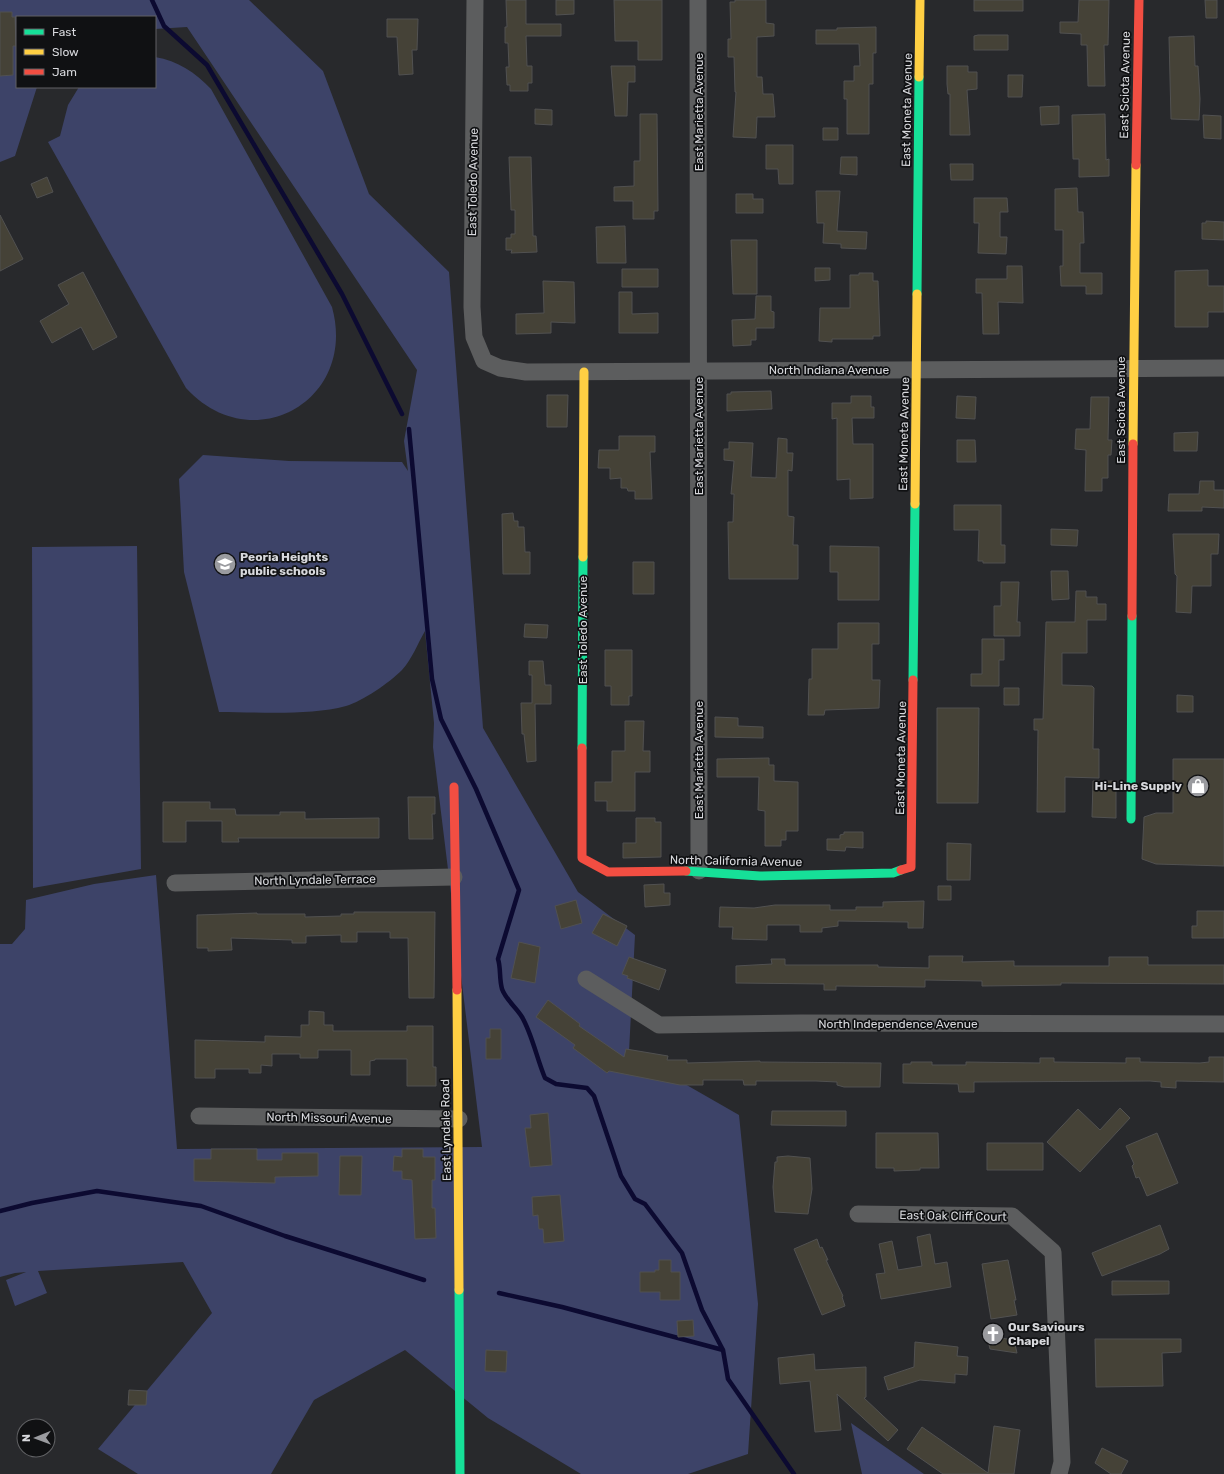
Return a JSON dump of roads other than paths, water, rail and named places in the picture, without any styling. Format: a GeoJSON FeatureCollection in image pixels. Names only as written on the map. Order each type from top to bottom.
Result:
{"type":"FeatureCollection","features":[{"type":"Feature","properties":{"kind":"street","name":"East Toledo Avenue"},"geometry":{"type":"LineString","coordinates":[[475,0],[472,307],[474,337],[484,362]]}},
{"type":"Feature","properties":{"kind":"street","name":"East Marietta Avenue"},"geometry":{"type":"LineString","coordinates":[[698,0],[699,871]]}},
{"type":"Feature","properties":{"kind":"street","name":"East Moneta Avenue"},"geometry":{"type":"LineString","coordinates":[[911,867],[920,0]]}},
{"type":"Feature","properties":{"kind":"street","name":"East Sciota Avenue"},"geometry":{"type":"LineString","coordinates":[[1131,819],[1133,367],[1139,0]]}},
{"type":"Feature","properties":{"kind":"street","name":"North Indiana Avenue"},"geometry":{"type":"LineString","coordinates":[[484,362],[500,368],[526,372],[917,370],[1133,367],[1224,368]]}},
{"type":"Feature","properties":{"kind":"street","name":"East Toledo Avenue"},"geometry":{"type":"LineString","coordinates":[[584,372],[582,858],[608,872]]}},
{"type":"Feature","properties":{"kind":"street","name":"East Lyndale Road"},"geometry":{"type":"LineString","coordinates":[[454,787],[460,1474]]}},
{"type":"Feature","properties":{"kind":"street","name":"North California Avenue"},"geometry":{"type":"LineString","coordinates":[[608,872],[699,871],[760,876],[893,874],[911,867]]}},
{"type":"Feature","properties":{"kind":"street","name":"North Lyndale Terrace"},"geometry":{"type":"LineString","coordinates":[[175,883],[454,877]]}},
{"type":"Feature","properties":{"kind":"street","name":"North Independence Avenue"},"geometry":{"type":"LineString","coordinates":[[586,979],[659,1025],[1224,1024]]}},
{"type":"Feature","properties":{"kind":"street","name":"North Missouri Avenue"},"geometry":{"type":"LineString","coordinates":[[199,1116],[458,1119]]}},
{"type":"Feature","properties":{"kind":"street","name":"East Oak Cliff Court"},"geometry":{"type":"LineString","coordinates":[[858,1214],[1012,1216],[1053,1252],[1062,1462],[1059,1474]]}},
{"type":"Feature","properties":{"kind":"waterway"},"geometry":{"type":"LineString","coordinates":[[152,0],[164,26],[207,65],[342,294],[402,414]]}},
{"type":"Feature","properties":{"kind":"waterway"},"geometry":{"type":"LineString","coordinates":[[409,429],[432,679],[441,719],[476,789],[519,890],[498,959],[502,989],[506,997],[520,1013],[526,1024],[545,1078],[556,1084],[587,1088],[594,1096],[621,1176],[635,1199],[645,1204],[682,1253],[702,1310],[723,1350],[728,1379],[794,1474]]}},
{"type":"Feature","properties":{"kind":"waterway"},"geometry":{"type":"LineString","coordinates":[[0,1211],[32,1203],[97,1191],[201,1206],[285,1236],[424,1280]]}},
{"type":"Feature","properties":{"kind":"waterway"},"geometry":{"type":"LineString","coordinates":[[499,1293],[562,1307],[723,1350]]}},
{"type":"Feature","properties":{"kind":"place","name":"Peoria Heights public schools"},"geometry":{"type":"Point","coordinates":[225,564]}},
{"type":"Feature","properties":{"kind":"place","name":"Hi-Line Supply"},"geometry":{"type":"Point","coordinates":[1198,786]}},
{"type":"Feature","properties":{"kind":"place","name":"Our Saviours Chapel"},"geometry":{"type":"Point","coordinates":[993,1334]}}]}
